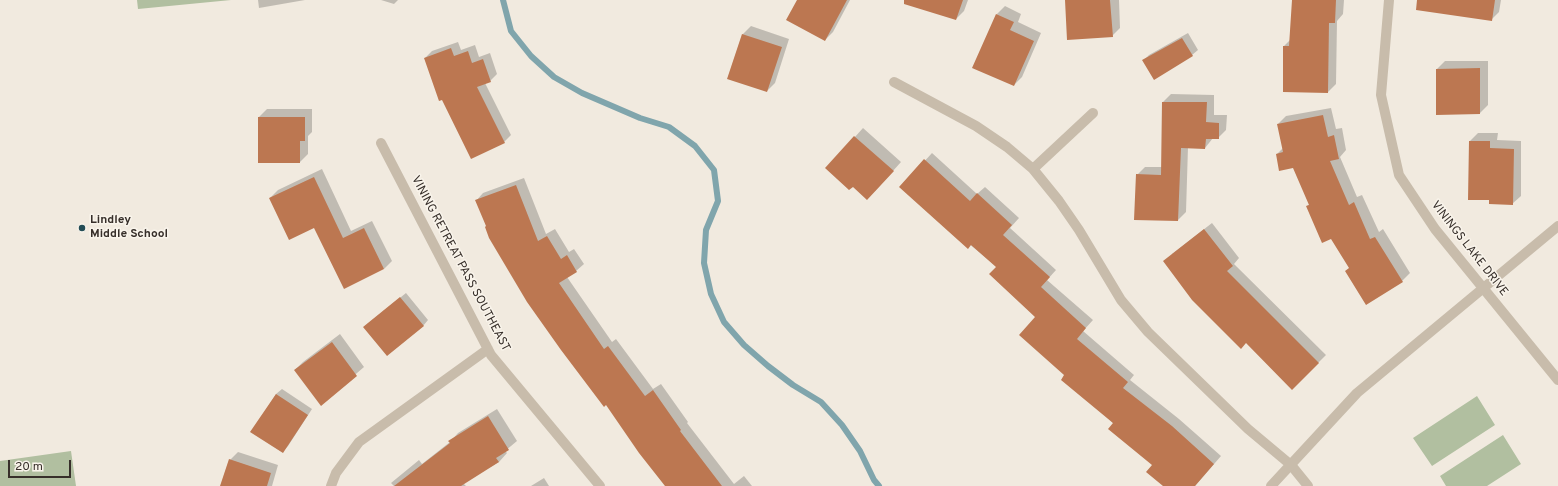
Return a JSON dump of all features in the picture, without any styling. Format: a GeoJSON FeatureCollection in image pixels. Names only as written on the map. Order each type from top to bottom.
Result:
{"type":"FeatureCollection","features":[{"type":"Feature","properties":{"kind":"street","name":"VININGS LAKE DRIVE"},"geometry":{"type":"LineString","coordinates":[[1390,0],[1381,95],[1399,175],[1435,229],[1558,380]]}},
{"type":"Feature","properties":{"kind":"street"},"geometry":{"type":"LineString","coordinates":[[894,82],[976,126],[1007,147],[1033,169],[1079,230],[1121,300],[1148,332],[1248,429],[1291,465],[1308,486]]}},
{"type":"Feature","properties":{"kind":"street"},"geometry":{"type":"LineString","coordinates":[[1033,169],[1093,113]]}},
{"type":"Feature","properties":{"kind":"street","name":"VINING RETREAT PASS SOUTHEAST"},"geometry":{"type":"LineString","coordinates":[[381,143],[491,355],[600,486]]}},
{"type":"Feature","properties":{"kind":"street"},"geometry":{"type":"LineString","coordinates":[[1271,486],[1357,393],[1558,226]]}},
{"type":"Feature","properties":{"kind":"street"},"geometry":{"type":"LineString","coordinates":[[331,486],[336,473],[359,442],[488,348]]}},
{"type":"Feature","properties":{"kind":"green space"},"geometry":{"type":"Polygon","coordinates":[[[137,0],[231,0],[138,9],[137,0]]]}},
{"type":"Feature","properties":{"kind":"green space"},"geometry":{"type":"Polygon","coordinates":[[[1477,396],[1495,425],[1432,466],[1413,438],[1477,396]]]}},
{"type":"Feature","properties":{"kind":"green space"},"geometry":{"type":"Polygon","coordinates":[[[1503,435],[1521,464],[1487,486],[1446,486],[1440,476],[1503,435]]]}},
{"type":"Feature","properties":{"kind":"green space"},"geometry":{"type":"Polygon","coordinates":[[[71,451],[76,486],[0,486],[0,461],[71,451]]]}},
{"type":"Feature","properties":{"kind":"building"},"geometry":{"type":"Polygon","coordinates":[[[797,0],[847,0],[825,41],[786,20],[797,0]]]}},
{"type":"Feature","properties":{"kind":"building"},"geometry":{"type":"Polygon","coordinates":[[[904,0],[963,0],[956,20],[904,4],[904,0]]]}},
{"type":"Feature","properties":{"kind":"building"},"geometry":{"type":"Polygon","coordinates":[[[1065,0],[1110,0],[1113,37],[1067,40],[1065,0]]]}},
{"type":"Feature","properties":{"kind":"building"},"geometry":{"type":"Polygon","coordinates":[[[1292,0],[1336,0],[1335,23],[1329,23],[1328,93],[1283,92],[1283,46],[1289,46],[1292,0]]]}},
{"type":"Feature","properties":{"kind":"building"},"geometry":{"type":"Polygon","coordinates":[[[1417,0],[1495,0],[1492,21],[1416,10],[1417,0]]]}},
{"type":"Feature","properties":{"kind":"building"},"geometry":{"type":"Polygon","coordinates":[[[996,14],[1014,22],[1010,30],[1034,41],[1014,86],[972,68],[996,14]]]}},
{"type":"Feature","properties":{"kind":"building"},"geometry":{"type":"Polygon","coordinates":[[[742,34],[782,47],[767,92],[727,79],[742,34]]]}},
{"type":"Feature","properties":{"kind":"building"},"geometry":{"type":"Polygon","coordinates":[[[1182,38],[1193,56],[1154,80],[1142,60],[1182,38]]]}},
{"type":"Feature","properties":{"kind":"building"},"geometry":{"type":"Polygon","coordinates":[[[451,48],[454,56],[468,51],[472,63],[483,59],[491,82],[477,87],[505,143],[471,159],[442,100],[439,101],[424,58],[451,48]]]}},
{"type":"Feature","properties":{"kind":"building"},"geometry":{"type":"Polygon","coordinates":[[[1480,68],[1480,114],[1436,115],[1436,69],[1480,68]]]}},
{"type":"Feature","properties":{"kind":"building"},"geometry":{"type":"Polygon","coordinates":[[[1162,102],[1207,102],[1206,122],[1219,123],[1219,139],[1206,139],[1205,149],[1181,148],[1178,221],[1134,220],[1136,174],[1161,175],[1162,102]]]}},
{"type":"Feature","properties":{"kind":"building"},"geometry":{"type":"Polygon","coordinates":[[[1323,115],[1328,137],[1334,135],[1339,159],[1330,161],[1349,205],[1354,202],[1370,239],[1375,237],[1403,282],[1366,305],[1345,271],[1349,268],[1331,239],[1322,243],[1306,206],[1309,205],[1293,168],[1279,171],[1276,154],[1283,152],[1277,124],[1323,115]]]}},
{"type":"Feature","properties":{"kind":"building"},"geometry":{"type":"Polygon","coordinates":[[[258,117],[305,117],[305,141],[300,141],[300,163],[258,163],[258,117]]]}},
{"type":"Feature","properties":{"kind":"building"},"geometry":{"type":"Polygon","coordinates":[[[854,136],[894,171],[867,200],[853,187],[849,190],[825,168],[854,136]]]}},
{"type":"Feature","properties":{"kind":"building"},"geometry":{"type":"Polygon","coordinates":[[[1469,141],[1490,141],[1490,148],[1514,149],[1513,205],[1489,204],[1489,200],[1468,200],[1469,141]]]}},
{"type":"Feature","properties":{"kind":"building"},"geometry":{"type":"Polygon","coordinates":[[[924,159],[970,201],[977,193],[1012,225],[1003,235],[1050,277],[1041,287],[1086,328],[1077,339],[1128,382],[1123,388],[1172,426],[1214,464],[1195,486],[1163,486],[1146,472],[1152,465],[1108,429],[1113,423],[1061,380],[1064,375],[1019,335],[1035,317],[989,274],[996,267],[971,245],[968,249],[899,187],[924,159]]]}},
{"type":"Feature","properties":{"kind":"building"},"geometry":{"type":"Polygon","coordinates":[[[314,177],[343,238],[364,228],[384,269],[344,289],[314,228],[289,240],[269,198],[314,177]]]}},
{"type":"Feature","properties":{"kind":"building"},"geometry":{"type":"Polygon","coordinates":[[[516,185],[538,241],[547,236],[561,259],[567,255],[577,272],[559,283],[604,349],[608,346],[645,396],[653,390],[681,430],[680,431],[722,486],[665,486],[639,453],[606,405],[604,407],[561,350],[527,302],[489,238],[485,227],[486,226],[475,200],[516,185]]]}},
{"type":"Feature","properties":{"kind":"building"},"geometry":{"type":"Polygon","coordinates":[[[1204,229],[1233,266],[1227,271],[1319,363],[1292,390],[1246,343],[1241,349],[1192,300],[1163,261],[1204,229]]]}},
{"type":"Feature","properties":{"kind":"building"},"geometry":{"type":"Polygon","coordinates":[[[400,297],[424,326],[387,356],[363,327],[400,297]]]}},
{"type":"Feature","properties":{"kind":"building"},"geometry":{"type":"Polygon","coordinates":[[[332,342],[357,376],[321,406],[294,370],[332,342]]]}},
{"type":"Feature","properties":{"kind":"building"},"geometry":{"type":"Polygon","coordinates":[[[276,394],[308,415],[283,453],[250,432],[276,394]]]}},
{"type":"Feature","properties":{"kind":"building"},"geometry":{"type":"Polygon","coordinates":[[[488,416],[509,450],[496,458],[499,462],[461,486],[394,486],[450,443],[448,441],[488,416]]]}},
{"type":"Feature","properties":{"kind":"building"},"geometry":{"type":"Polygon","coordinates":[[[229,459],[271,473],[267,486],[220,486],[229,459]]]}},
{"type":"Feature","properties":{"kind":"waterway"},"geometry":{"type":"LineString","coordinates":[[503,0],[511,31],[531,56],[554,77],[582,93],[640,118],[669,127],[695,146],[714,170],[718,201],[706,230],[704,263],[711,294],[724,322],[744,345],[768,366],[793,385],[821,402],[842,425],[860,451],[874,480],[879,486]]}},
{"type":"Feature","properties":{"kind":"place","name":"Lindley Middle School"},"geometry":{"type":"Point","coordinates":[82,228]}}]}
